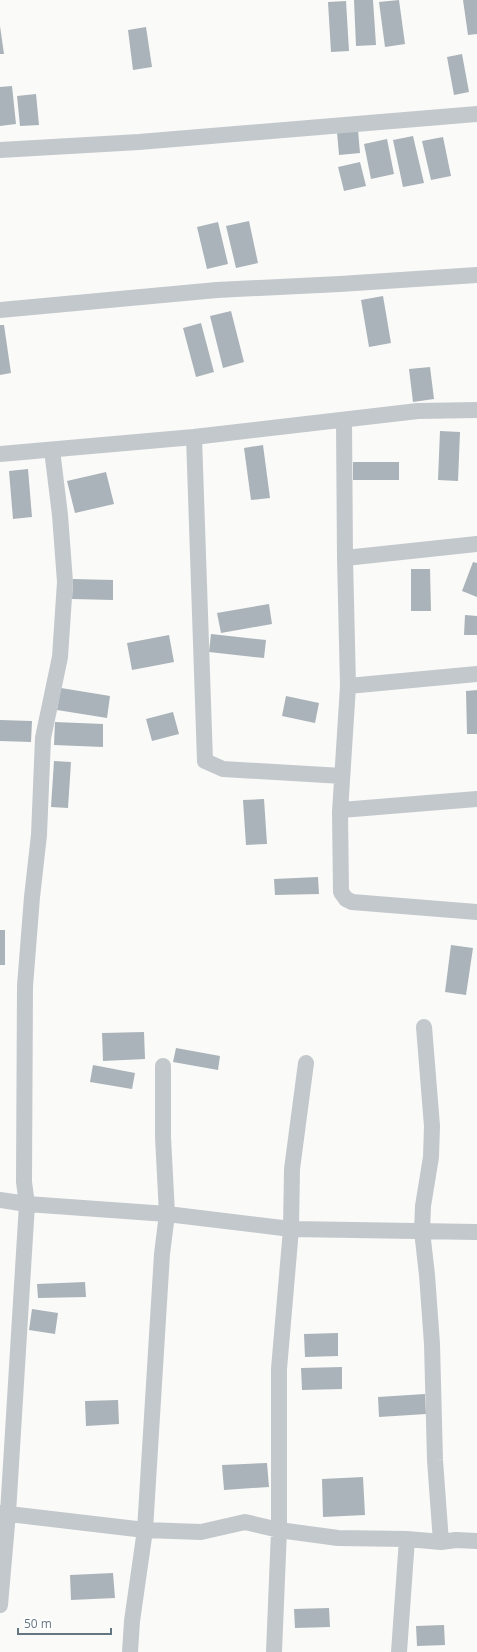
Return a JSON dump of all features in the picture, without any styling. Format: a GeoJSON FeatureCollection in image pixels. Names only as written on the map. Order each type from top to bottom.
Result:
{"type":"FeatureCollection","features":[{"type":"Feature","properties":{"kind":"street"},"geometry":{"type":"LineString","coordinates":[[0,150],[139,142],[477,114]]}},
{"type":"Feature","properties":{"kind":"street"},"geometry":{"type":"LineString","coordinates":[[0,310],[217,290],[477,275]]}},
{"type":"Feature","properties":{"kind":"street"},"geometry":{"type":"LineString","coordinates":[[0,454],[194,437],[418,411],[477,410]]}},
{"type":"Feature","properties":{"kind":"street"},"geometry":{"type":"LineString","coordinates":[[344,420],[348,686],[342,776],[341,892],[346,899],[352,902],[477,912]]}},
{"type":"Feature","properties":{"kind":"street"},"geometry":{"type":"LineString","coordinates":[[194,437],[205,761],[223,769],[342,776]]}},
{"type":"Feature","properties":{"kind":"street"},"geometry":{"type":"LineString","coordinates":[[0,1605],[4,1513],[27,1204],[24,1182],[25,986],[32,897],[39,836],[43,738],[60,658],[65,582],[60,515],[52,450]]}},
{"type":"Feature","properties":{"kind":"street"},"geometry":{"type":"LineString","coordinates":[[345,558],[477,544]]}},
{"type":"Feature","properties":{"kind":"street"},"geometry":{"type":"LineString","coordinates":[[348,686],[477,674]]}},
{"type":"Feature","properties":{"kind":"street"},"geometry":{"type":"LineString","coordinates":[[341,810],[477,799]]}},
{"type":"Feature","properties":{"kind":"street"},"geometry":{"type":"LineString","coordinates":[[424,1027],[432,1126],[431,1157],[422,1231],[432,1344],[435,1460],[441,1542]]}},
{"type":"Feature","properties":{"kind":"street"},"geometry":{"type":"LineString","coordinates":[[274,1652],[279,1530],[279,1369],[290,1229],[292,1169],[306,1063]]}},
{"type":"Feature","properties":{"kind":"street"},"geometry":{"type":"LineString","coordinates":[[130,1652],[132,1622],[145,1530],[162,1254],[167,1214],[163,1137],[163,1066]]}},
{"type":"Feature","properties":{"kind":"street"},"geometry":{"type":"LineString","coordinates":[[0,1200],[27,1204],[167,1214],[290,1229],[477,1232]]}},
{"type":"Feature","properties":{"kind":"street"},"geometry":{"type":"LineString","coordinates":[[4,1513],[145,1530],[202,1532],[246,1522],[279,1530],[338,1538],[407,1539],[441,1542],[456,1540],[477,1541]]}},
{"type":"Feature","properties":{"kind":"street"},"geometry":{"type":"LineString","coordinates":[[399,1652],[407,1539]]}},
{"type":"Feature","properties":{"kind":"building"},"geometry":{"type":"Polygon","coordinates":[[[354,0],[373,0],[376,45],[356,46],[354,0]]]}},
{"type":"Feature","properties":{"kind":"building"},"geometry":{"type":"Polygon","coordinates":[[[399,0],[405,44],[385,47],[379,2],[399,0]]]}},
{"type":"Feature","properties":{"kind":"building"},"geometry":{"type":"Polygon","coordinates":[[[463,0],[477,0],[477,34],[468,35],[463,0]]]}},
{"type":"Feature","properties":{"kind":"building"},"geometry":{"type":"Polygon","coordinates":[[[346,1],[349,51],[331,52],[328,2],[346,1]]]}},
{"type":"Feature","properties":{"kind":"building"},"geometry":{"type":"Polygon","coordinates":[[[0,26],[4,54],[0,54],[0,26]]]}},
{"type":"Feature","properties":{"kind":"building"},"geometry":{"type":"Polygon","coordinates":[[[146,27],[152,67],[133,70],[128,30],[146,27]]]}},
{"type":"Feature","properties":{"kind":"building"},"geometry":{"type":"Polygon","coordinates":[[[462,54],[469,92],[454,95],[447,57],[462,54]]]}},
{"type":"Feature","properties":{"kind":"building"},"geometry":{"type":"Polygon","coordinates":[[[12,86],[16,124],[0,126],[0,87],[12,86]]]}},
{"type":"Feature","properties":{"kind":"building"},"geometry":{"type":"Polygon","coordinates":[[[36,94],[39,125],[20,126],[17,96],[36,94]]]}},
{"type":"Feature","properties":{"kind":"building"},"geometry":{"type":"Polygon","coordinates":[[[358,130],[360,153],[339,155],[337,132],[358,130]]]}},
{"type":"Feature","properties":{"kind":"building"},"geometry":{"type":"Polygon","coordinates":[[[413,136],[424,183],[403,187],[393,140],[413,136]]]}},
{"type":"Feature","properties":{"kind":"building"},"geometry":{"type":"Polygon","coordinates":[[[443,137],[451,176],[431,180],[422,141],[443,137]]]}},
{"type":"Feature","properties":{"kind":"building"},"geometry":{"type":"Polygon","coordinates":[[[387,139],[394,174],[371,179],[364,144],[387,139]]]}},
{"type":"Feature","properties":{"kind":"building"},"geometry":{"type":"Polygon","coordinates":[[[360,162],[366,186],[344,191],[338,167],[360,162]]]}},
{"type":"Feature","properties":{"kind":"building"},"geometry":{"type":"Polygon","coordinates":[[[249,221],[258,263],[236,268],[226,226],[249,221]]]}},
{"type":"Feature","properties":{"kind":"building"},"geometry":{"type":"Polygon","coordinates":[[[218,222],[228,264],[207,269],[197,227],[218,222]]]}},
{"type":"Feature","properties":{"kind":"building"},"geometry":{"type":"Polygon","coordinates":[[[383,296],[391,343],[369,347],[361,300],[383,296]]]}},
{"type":"Feature","properties":{"kind":"building"},"geometry":{"type":"Polygon","coordinates":[[[231,311],[244,362],[223,368],[210,316],[231,311]]]}},
{"type":"Feature","properties":{"kind":"building"},"geometry":{"type":"Polygon","coordinates":[[[201,323],[214,372],[196,377],[183,328],[201,323]]]}},
{"type":"Feature","properties":{"kind":"building"},"geometry":{"type":"Polygon","coordinates":[[[0,325],[4,325],[11,373],[0,375],[0,325]]]}},
{"type":"Feature","properties":{"kind":"building"},"geometry":{"type":"Polygon","coordinates":[[[430,367],[434,399],[413,402],[409,369],[430,367]]]}},
{"type":"Feature","properties":{"kind":"building"},"geometry":{"type":"Polygon","coordinates":[[[440,431],[460,432],[458,481],[438,480],[440,431]]]}},
{"type":"Feature","properties":{"kind":"building"},"geometry":{"type":"Polygon","coordinates":[[[263,445],[270,498],[251,500],[244,448],[263,445]]]}},
{"type":"Feature","properties":{"kind":"building"},"geometry":{"type":"Polygon","coordinates":[[[353,462],[399,462],[399,480],[353,480],[353,462]]]}},
{"type":"Feature","properties":{"kind":"building"},"geometry":{"type":"Polygon","coordinates":[[[28,469],[32,517],[13,519],[9,471],[28,469]]]}},
{"type":"Feature","properties":{"kind":"building"},"geometry":{"type":"Polygon","coordinates":[[[106,472],[114,504],[75,513],[67,481],[106,472]]]}},
{"type":"Feature","properties":{"kind":"building"},"geometry":{"type":"Polygon","coordinates":[[[473,562],[477,563],[477,597],[462,591],[473,562]]]}},
{"type":"Feature","properties":{"kind":"building"},"geometry":{"type":"Polygon","coordinates":[[[411,569],[430,569],[431,611],[411,611],[411,569]]]}},
{"type":"Feature","properties":{"kind":"building"},"geometry":{"type":"Polygon","coordinates":[[[73,579],[113,580],[113,600],[72,599],[73,579]]]}},
{"type":"Feature","properties":{"kind":"building"},"geometry":{"type":"Polygon","coordinates":[[[269,604],[272,624],[221,633],[217,613],[269,604]]]}},
{"type":"Feature","properties":{"kind":"building"},"geometry":{"type":"Polygon","coordinates":[[[465,615],[477,616],[477,635],[464,635],[465,615]]]}},
{"type":"Feature","properties":{"kind":"building"},"geometry":{"type":"Polygon","coordinates":[[[211,634],[266,640],[264,658],[209,652],[211,634]]]}},
{"type":"Feature","properties":{"kind":"building"},"geometry":{"type":"Polygon","coordinates":[[[169,635],[174,662],[132,670],[127,643],[169,635]]]}},
{"type":"Feature","properties":{"kind":"building"},"geometry":{"type":"Polygon","coordinates":[[[61,688],[110,696],[107,718],[57,710],[61,688]]]}},
{"type":"Feature","properties":{"kind":"building"},"geometry":{"type":"Polygon","coordinates":[[[477,690],[477,734],[467,734],[466,691],[477,690]]]}},
{"type":"Feature","properties":{"kind":"building"},"geometry":{"type":"Polygon","coordinates":[[[286,696],[319,703],[315,723],[282,716],[286,696]]]}},
{"type":"Feature","properties":{"kind":"building"},"geometry":{"type":"Polygon","coordinates":[[[173,712],[179,734],[152,741],[146,719],[173,712]]]}},
{"type":"Feature","properties":{"kind":"building"},"geometry":{"type":"Polygon","coordinates":[[[0,720],[32,721],[31,742],[0,741],[0,720]]]}},
{"type":"Feature","properties":{"kind":"building"},"geometry":{"type":"Polygon","coordinates":[[[55,722],[103,724],[103,747],[54,745],[55,722]]]}},
{"type":"Feature","properties":{"kind":"building"},"geometry":{"type":"Polygon","coordinates":[[[54,761],[71,762],[68,808],[51,807],[54,761]]]}},
{"type":"Feature","properties":{"kind":"building"},"geometry":{"type":"Polygon","coordinates":[[[264,799],[267,844],[246,845],[243,800],[264,799]]]}},
{"type":"Feature","properties":{"kind":"building"},"geometry":{"type":"Polygon","coordinates":[[[318,877],[319,894],[275,895],[274,879],[318,877]]]}},
{"type":"Feature","properties":{"kind":"building"},"geometry":{"type":"Polygon","coordinates":[[[0,930],[5,930],[5,965],[0,965],[0,930]]]}},
{"type":"Feature","properties":{"kind":"building"},"geometry":{"type":"Polygon","coordinates":[[[451,945],[473,948],[466,995],[445,992],[451,945]]]}},
{"type":"Feature","properties":{"kind":"building"},"geometry":{"type":"Polygon","coordinates":[[[144,1032],[145,1059],[103,1061],[102,1033],[144,1032]]]}},
{"type":"Feature","properties":{"kind":"building"},"geometry":{"type":"Polygon","coordinates":[[[176,1048],[220,1056],[218,1070],[173,1062],[176,1048]]]}},
{"type":"Feature","properties":{"kind":"building"},"geometry":{"type":"Polygon","coordinates":[[[93,1065],[135,1073],[132,1089],[90,1082],[93,1065]]]}},
{"type":"Feature","properties":{"kind":"building"},"geometry":{"type":"Polygon","coordinates":[[[85,1282],[86,1297],[38,1298],[37,1284],[85,1282]]]}},
{"type":"Feature","properties":{"kind":"building"},"geometry":{"type":"Polygon","coordinates":[[[32,1309],[58,1313],[55,1334],[29,1330],[32,1309]]]}},
{"type":"Feature","properties":{"kind":"building"},"geometry":{"type":"Polygon","coordinates":[[[338,1333],[338,1356],[305,1357],[304,1334],[338,1333]]]}},
{"type":"Feature","properties":{"kind":"building"},"geometry":{"type":"Polygon","coordinates":[[[342,1367],[342,1389],[302,1390],[301,1368],[342,1367]]]}},
{"type":"Feature","properties":{"kind":"building"},"geometry":{"type":"Polygon","coordinates":[[[425,1394],[426,1414],[379,1417],[378,1397],[425,1394]]]}},
{"type":"Feature","properties":{"kind":"building"},"geometry":{"type":"Polygon","coordinates":[[[118,1400],[119,1424],[86,1426],[85,1401],[118,1400]]]}},
{"type":"Feature","properties":{"kind":"building"},"geometry":{"type":"Polygon","coordinates":[[[267,1463],[269,1487],[224,1490],[222,1465],[267,1463]]]}},
{"type":"Feature","properties":{"kind":"building"},"geometry":{"type":"Polygon","coordinates":[[[363,1477],[365,1515],[323,1517],[322,1479],[363,1477]]]}},
{"type":"Feature","properties":{"kind":"building"},"geometry":{"type":"Polygon","coordinates":[[[113,1573],[115,1598],[71,1600],[70,1575],[113,1573]]]}},
{"type":"Feature","properties":{"kind":"building"},"geometry":{"type":"Polygon","coordinates":[[[329,1608],[330,1627],[295,1628],[294,1609],[329,1608]]]}},
{"type":"Feature","properties":{"kind":"building"},"geometry":{"type":"Polygon","coordinates":[[[444,1625],[445,1645],[417,1646],[416,1626],[444,1625]]]}}]}
